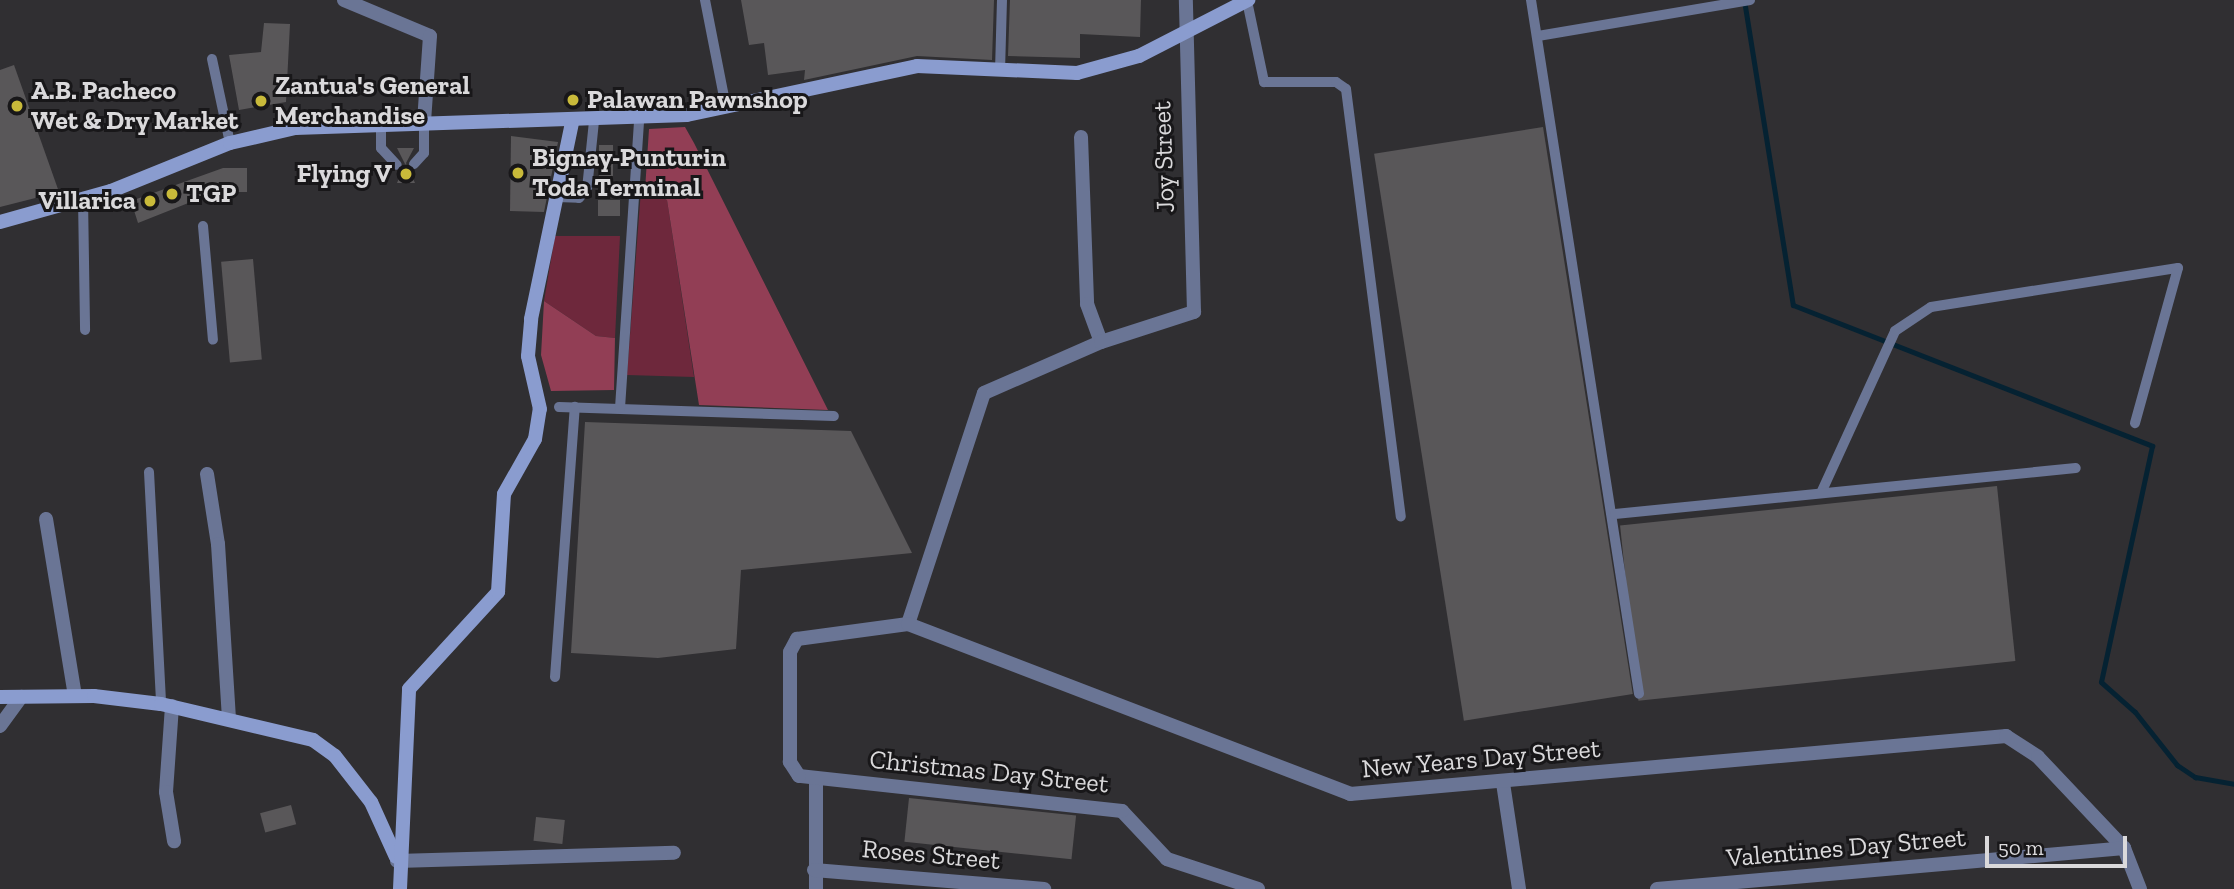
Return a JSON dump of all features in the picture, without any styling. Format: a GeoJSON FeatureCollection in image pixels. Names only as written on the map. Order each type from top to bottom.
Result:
{"type":"FeatureCollection","features":[{"type":"Feature","properties":{"kind":"main road"},"geometry":{"type":"LineString","coordinates":[[0,222],[83,198],[230,143],[295,128],[424,122],[639,119],[726,107],[888,69],[1077,73],[1185,35],[1248,0]]}},
{"type":"Feature","properties":{"kind":"main road"},"geometry":{"type":"LineString","coordinates":[[400,889],[397,860],[409,689],[498,592],[504,494],[535,439],[540,409],[528,356],[572,122]]}},
{"type":"Feature","properties":{"kind":"main road"},"geometry":{"type":"LineString","coordinates":[[0,697],[75,696],[166,705],[229,717],[313,740],[335,755],[371,802],[397,860]]}},
{"type":"Feature","properties":{"kind":"street"},"geometry":{"type":"LineString","coordinates":[[344,0],[430,36],[424,122]]}},
{"type":"Feature","properties":{"kind":"street","name":"Joy Street"},"geometry":{"type":"LineString","coordinates":[[1101,342],[1194,312],[1186,0]]}},
{"type":"Feature","properties":{"kind":"street"},"geometry":{"type":"LineString","coordinates":[[816,889],[816,779],[799,776],[790,762],[790,652],[797,639],[908,624],[984,393],[1101,342],[1087,304],[1081,137]]}},
{"type":"Feature","properties":{"kind":"street"},"geometry":{"type":"LineString","coordinates":[[206,474],[218,544],[229,717]]}},
{"type":"Feature","properties":{"kind":"street"},"geometry":{"type":"LineString","coordinates":[[46,519],[75,696]]}},
{"type":"Feature","properties":{"kind":"street","name":"New Years Day Street"},"geometry":{"type":"LineString","coordinates":[[908,624],[1336,791],[1503,783],[2006,736],[2038,757],[2124,848]]}},
{"type":"Feature","properties":{"kind":"street"},"geometry":{"type":"LineString","coordinates":[[0,726],[21,696]]}},
{"type":"Feature","properties":{"kind":"street"},"geometry":{"type":"LineString","coordinates":[[166,705],[166,792],[174,841]]}},
{"type":"Feature","properties":{"kind":"street","name":"Christmas Day Street"},"geometry":{"type":"LineString","coordinates":[[816,779],[1122,811],[1167,859],[1258,889]]}},
{"type":"Feature","properties":{"kind":"street"},"geometry":{"type":"LineString","coordinates":[[1503,783],[1519,889]]}},
{"type":"Feature","properties":{"kind":"street"},"geometry":{"type":"LineString","coordinates":[[2124,848],[2140,889]]}},
{"type":"Feature","properties":{"kind":"street","name":"Valentines Day Street"},"geometry":{"type":"LineString","coordinates":[[1657,889],[2124,848]]}},
{"type":"Feature","properties":{"kind":"street"},"geometry":{"type":"LineString","coordinates":[[397,860],[674,853]]}},
{"type":"Feature","properties":{"kind":"street","name":"Roses Street"},"geometry":{"type":"LineString","coordinates":[[814,870],[1044,889]]}},
{"type":"Feature","properties":{"kind":"lane"},"geometry":{"type":"LineString","coordinates":[[705,0],[726,107]]}},
{"type":"Feature","properties":{"kind":"lane"},"geometry":{"type":"LineString","coordinates":[[1000,71],[1002,0]]}},
{"type":"Feature","properties":{"kind":"lane"},"geometry":{"type":"LineString","coordinates":[[1248,0],[1264,82],[1336,82],[1346,89],[1401,516]]}},
{"type":"Feature","properties":{"kind":"lane"},"geometry":{"type":"LineString","coordinates":[[1531,0],[1615,514],[1639,694]]}},
{"type":"Feature","properties":{"kind":"lane"},"geometry":{"type":"LineString","coordinates":[[1538,36],[1751,0]]}},
{"type":"Feature","properties":{"kind":"lane"},"geometry":{"type":"LineString","coordinates":[[212,59],[230,143]]}},
{"type":"Feature","properties":{"kind":"lane"},"geometry":{"type":"LineString","coordinates":[[620,408],[639,119]]}},
{"type":"Feature","properties":{"kind":"lane"},"geometry":{"type":"LineString","coordinates":[[556,197],[585,195],[594,121]]}},
{"type":"Feature","properties":{"kind":"lane"},"geometry":{"type":"LineString","coordinates":[[414,164],[424,153],[424,122]]}},
{"type":"Feature","properties":{"kind":"lane"},"geometry":{"type":"LineString","coordinates":[[381,124],[381,148],[397,165]]}},
{"type":"Feature","properties":{"kind":"lane"},"geometry":{"type":"LineString","coordinates":[[568,142],[592,145]]}},
{"type":"Feature","properties":{"kind":"lane"},"geometry":{"type":"LineString","coordinates":[[83,198],[85,330]]}},
{"type":"Feature","properties":{"kind":"lane"},"geometry":{"type":"LineString","coordinates":[[203,226],[213,341]]}},
{"type":"Feature","properties":{"kind":"lane"},"geometry":{"type":"LineString","coordinates":[[1821,493],[1895,331],[1930,307],[2178,268],[2135,423]]}},
{"type":"Feature","properties":{"kind":"lane"},"geometry":{"type":"LineString","coordinates":[[559,407],[834,416]]}},
{"type":"Feature","properties":{"kind":"lane"},"geometry":{"type":"LineString","coordinates":[[555,677],[575,407]]}},
{"type":"Feature","properties":{"kind":"lane"},"geometry":{"type":"LineString","coordinates":[[1615,514],[2076,468]]}},
{"type":"Feature","properties":{"kind":"lane"},"geometry":{"type":"LineString","coordinates":[[149,472],[166,705]]}},
{"type":"Feature","properties":{"kind":"shaded area"},"geometry":{"type":"Polygon","coordinates":[[[685,127],[828,410],[699,405],[667,200],[645,190],[649,129],[685,127]]]}},
{"type":"Feature","properties":{"kind":"shaded area"},"geometry":{"type":"Polygon","coordinates":[[[641,190],[667,200],[694,377],[627,375],[641,190]]]}},
{"type":"Feature","properties":{"kind":"shaded area"},"geometry":{"type":"Polygon","coordinates":[[[555,236],[620,236],[615,338],[596,336],[544,301],[555,236]]]}},
{"type":"Feature","properties":{"kind":"shaded area"},"geometry":{"type":"Polygon","coordinates":[[[544,301],[596,336],[615,338],[614,390],[551,391],[541,355],[544,301]]]}},
{"type":"Feature","properties":{"kind":"building"},"geometry":{"type":"Polygon","coordinates":[[[741,0],[994,0],[992,60],[917,56],[804,80],[805,70],[768,75],[764,43],[749,45],[741,0]]]}},
{"type":"Feature","properties":{"kind":"building"},"geometry":{"type":"Polygon","coordinates":[[[1010,0],[1141,0],[1140,37],[1080,34],[1080,58],[1008,56],[1010,0]]]}},
{"type":"Feature","properties":{"kind":"building"},"geometry":{"type":"Polygon","coordinates":[[[264,23],[290,24],[286,102],[239,110],[229,55],[261,52],[264,23]]]}},
{"type":"Feature","properties":{"kind":"building","name":"A.B. Pacheco Wet & Dry Market"},"geometry":{"type":"Polygon","coordinates":[[[14,65],[59,192],[0,207],[0,70],[14,65]]]}},
{"type":"Feature","properties":{"kind":"building"},"geometry":{"type":"Polygon","coordinates":[[[1543,127],[1633,694],[1464,721],[1374,154],[1543,127]]]}},
{"type":"Feature","properties":{"kind":"building"},"geometry":{"type":"Polygon","coordinates":[[[511,136],[558,142],[544,212],[510,211],[511,136]]]}},
{"type":"Feature","properties":{"kind":"building"},"geometry":{"type":"Polygon","coordinates":[[[599,145],[613,145],[613,183],[599,183],[599,145]]]}},
{"type":"Feature","properties":{"kind":"building"},"geometry":{"type":"Polygon","coordinates":[[[397,148],[414,148],[406,163],[415,183],[397,183],[405,164],[397,148]]]}},
{"type":"Feature","properties":{"kind":"building"},"geometry":{"type":"Polygon","coordinates":[[[223,168],[247,168],[247,192],[216,192],[138,223],[131,201],[223,168]]]}},
{"type":"Feature","properties":{"kind":"building"},"geometry":{"type":"Polygon","coordinates":[[[598,200],[620,200],[620,216],[598,216],[598,200]]]}},
{"type":"Feature","properties":{"kind":"building"},"geometry":{"type":"Polygon","coordinates":[[[253,259],[262,360],[230,362],[221,262],[253,259]]]}},
{"type":"Feature","properties":{"kind":"building"},"geometry":{"type":"Polygon","coordinates":[[[585,422],[851,431],[912,553],[741,570],[736,649],[658,658],[571,653],[585,422]]]}},
{"type":"Feature","properties":{"kind":"building"},"geometry":{"type":"Polygon","coordinates":[[[1997,486],[2015,661],[1638,701],[1620,526],[1997,486]]]}},
{"type":"Feature","properties":{"kind":"building"},"geometry":{"type":"Polygon","coordinates":[[[909,798],[1076,816],[1071,859],[904,842],[909,798]]]}},
{"type":"Feature","properties":{"kind":"building"},"geometry":{"type":"Polygon","coordinates":[[[291,805],[296,824],[265,833],[260,813],[291,805]]]}},
{"type":"Feature","properties":{"kind":"building"},"geometry":{"type":"Polygon","coordinates":[[[536,817],[565,820],[562,844],[533,841],[536,817]]]}},
{"type":"Feature","properties":{"kind":"waterway"},"geometry":{"type":"LineString","coordinates":[[1744,0],[1793,305],[2152,446],[2101,682],[2135,712],[2177,765],[2195,777],[2234,784]]}},
{"type":"Feature","properties":{"kind":"place","name":"Palawan Pawnshop"},"geometry":{"type":"Point","coordinates":[573,100]}},
{"type":"Feature","properties":{"kind":"place","name":"Zantua's General Merchandise"},"geometry":{"type":"Point","coordinates":[261,101]}},
{"type":"Feature","properties":{"kind":"place","name":"A.B. Pacheco Wet & Dry Market"},"geometry":{"type":"Point","coordinates":[17,106]}},
{"type":"Feature","properties":{"kind":"place","name":"Bignay-Punturin Toda Terminal"},"geometry":{"type":"Point","coordinates":[518,173]}},
{"type":"Feature","properties":{"kind":"place","name":"Flying V"},"geometry":{"type":"Point","coordinates":[406,174]}},
{"type":"Feature","properties":{"kind":"place","name":"TGP"},"geometry":{"type":"Point","coordinates":[172,194]}},
{"type":"Feature","properties":{"kind":"place","name":"Villarica"},"geometry":{"type":"Point","coordinates":[150,201]}}]}
